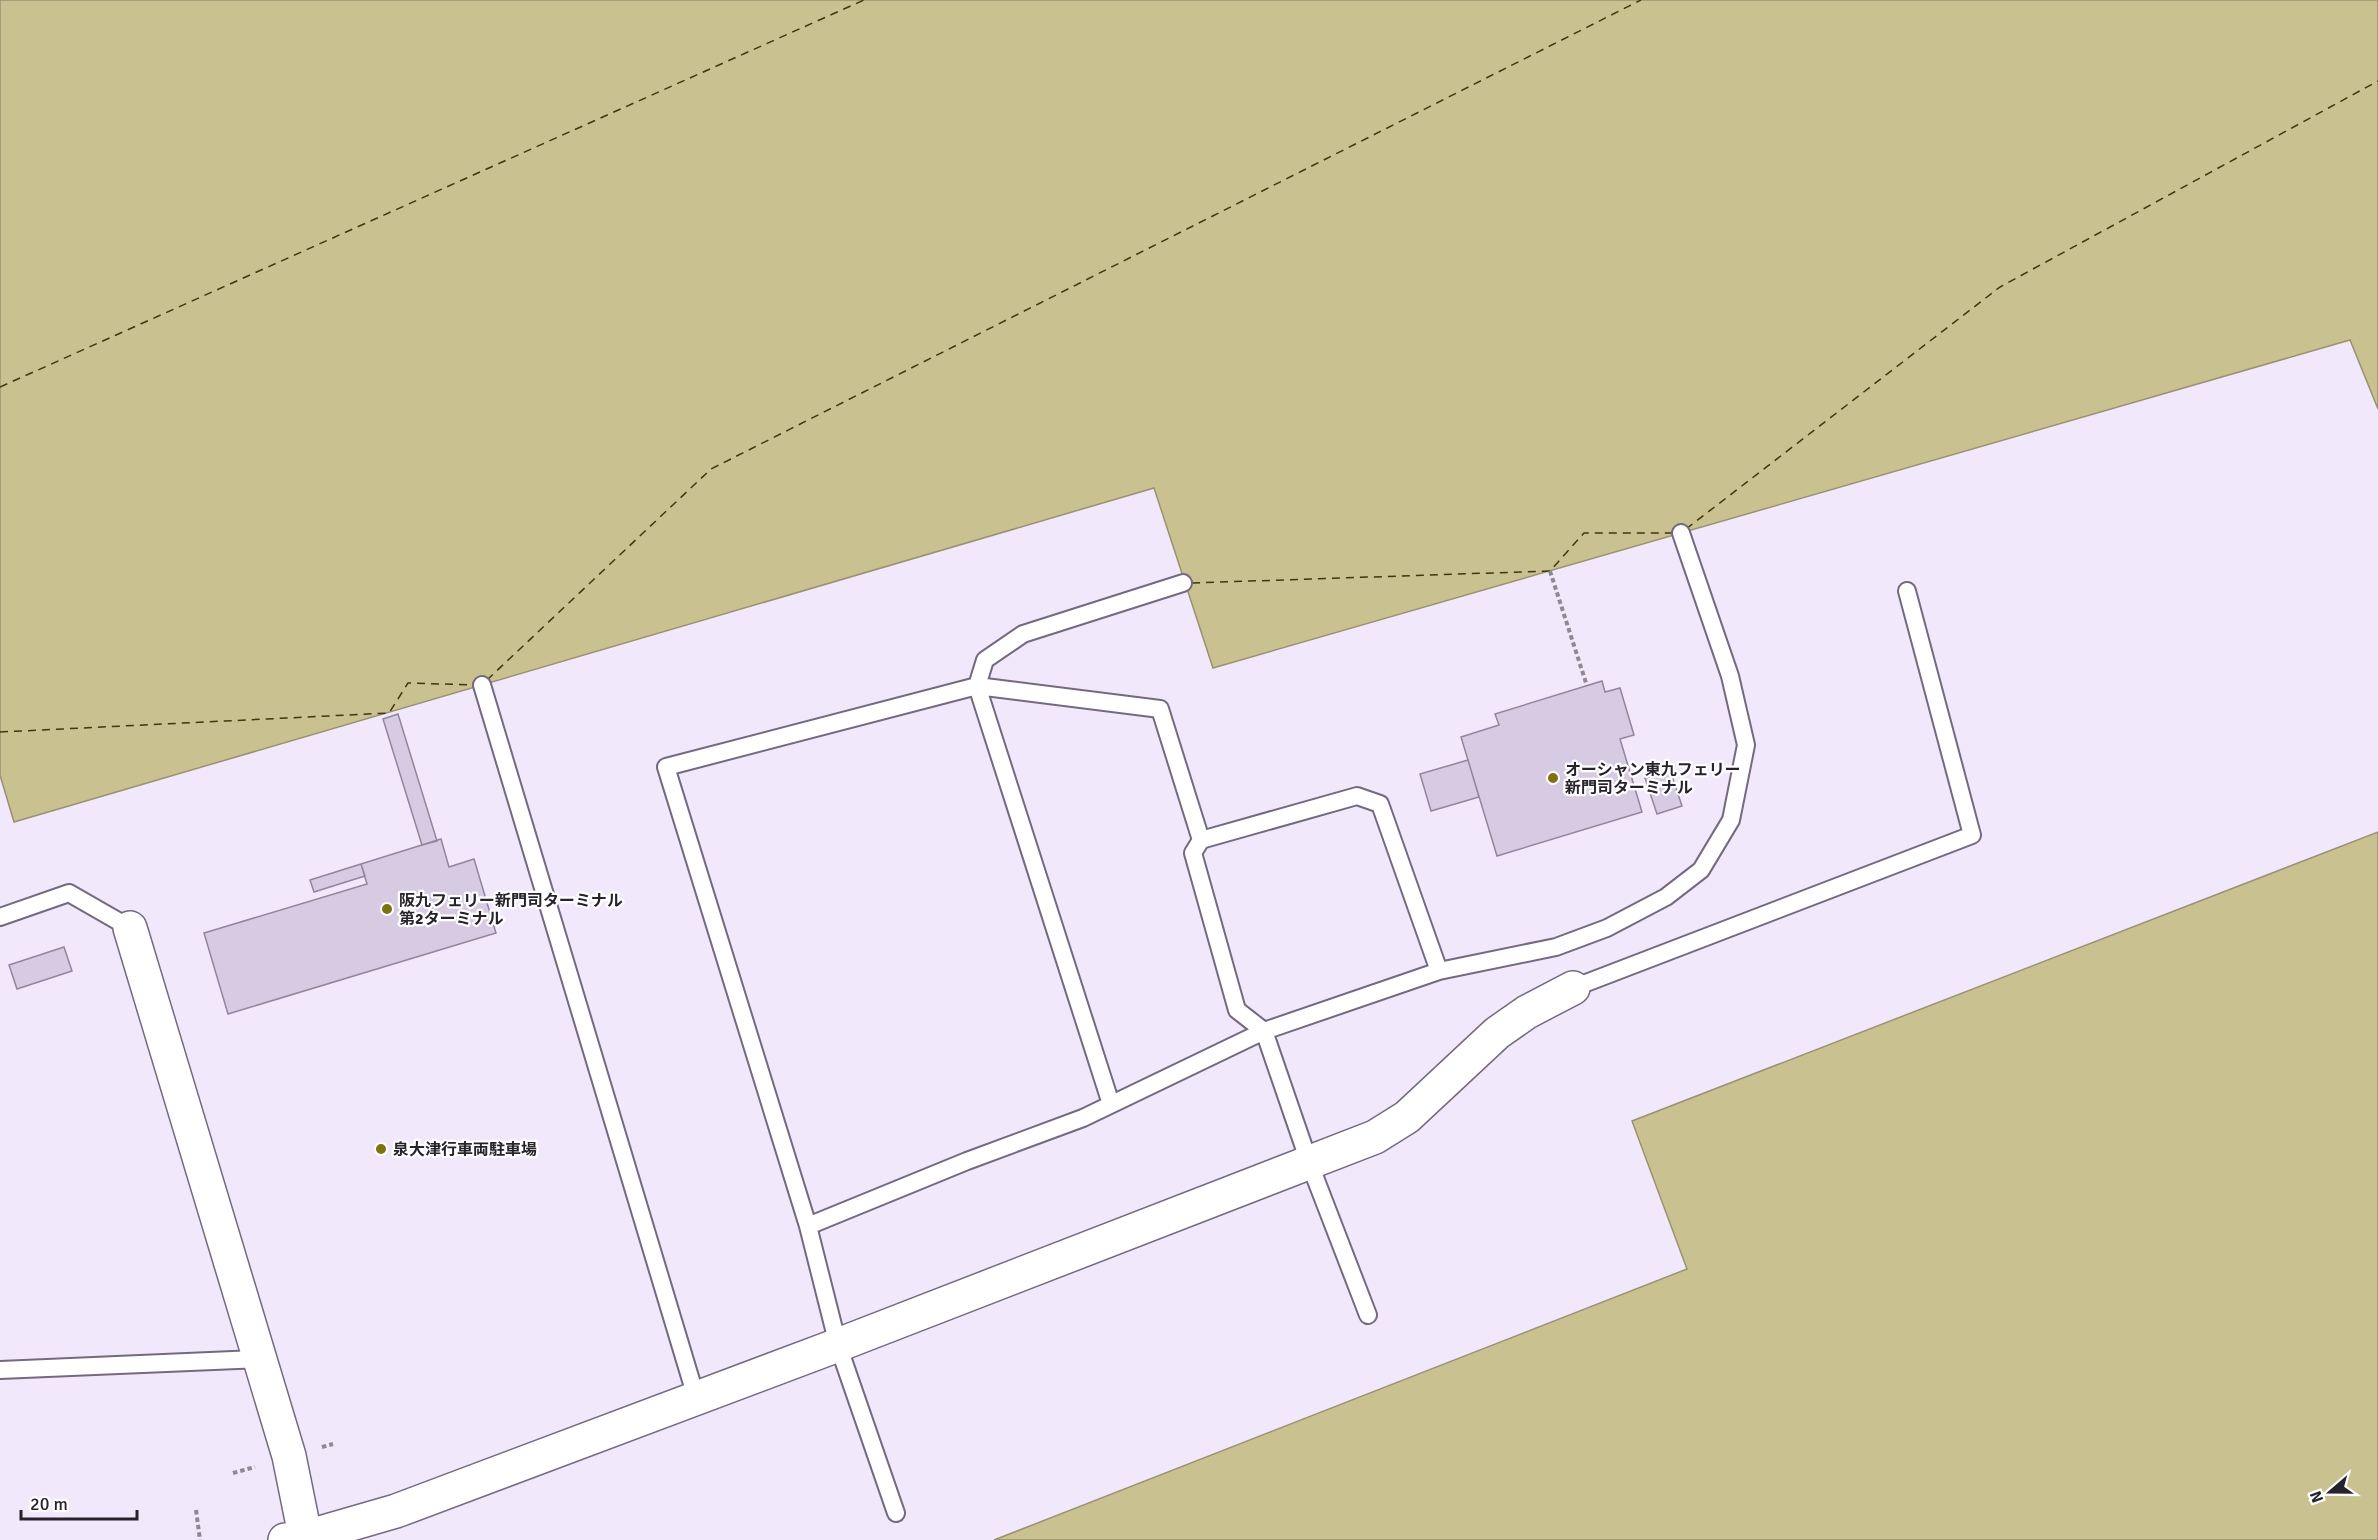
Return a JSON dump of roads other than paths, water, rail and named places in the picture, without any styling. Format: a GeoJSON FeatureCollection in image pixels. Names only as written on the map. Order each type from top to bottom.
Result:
{"type":"FeatureCollection","features":[{"type":"Feature","properties":{"kind":"street"},"geometry":{"type":"LineString","coordinates":[[130,928],[289,1456],[299,1539],[396,1512],[838,1345],[1375,1137],[1407,1117],[1497,1033],[1527,1012],[1573,988]]}},
{"type":"Feature","properties":{"kind":"lane"},"geometry":{"type":"LineString","coordinates":[[808,1226],[967,1161],[1083,1118],[1264,1031],[1439,971],[1556,947],[1607,928],[1666,897],[1701,870],[1731,820],[1746,745],[1730,676],[1681,533]]}},
{"type":"Feature","properties":{"kind":"lane"},"geometry":{"type":"LineString","coordinates":[[1111,1104],[977,686],[985,660],[1023,634],[1184,583]]}},
{"type":"Feature","properties":{"kind":"lane"},"geometry":{"type":"LineString","coordinates":[[1573,988],[1972,835],[1907,591]]}},
{"type":"Feature","properties":{"kind":"lane"},"geometry":{"type":"LineString","coordinates":[[482,685],[696,1397]]}},
{"type":"Feature","properties":{"kind":"lane"},"geometry":{"type":"LineString","coordinates":[[896,1513],[838,1345],[808,1226],[666,767],[977,686],[1160,709],[1201,840]]}},
{"type":"Feature","properties":{"kind":"lane"},"geometry":{"type":"LineString","coordinates":[[1368,1315],[1309,1162],[1264,1031],[1237,1010],[1192,853],[1201,840],[1357,796],[1380,804],[1439,971]]}},
{"type":"Feature","properties":{"kind":"lane"},"geometry":{"type":"LineString","coordinates":[[0,917],[69,893],[130,928]]}},
{"type":"Feature","properties":{"kind":"lane"},"geometry":{"type":"LineString","coordinates":[[0,1370],[259,1359]]}},
{"type":"Feature","properties":{"kind":"place","name":"オーシャン東九フェリー 新門司ターミナル"},"geometry":{"type":"Point","coordinates":[1553,778]}},
{"type":"Feature","properties":{"kind":"place","name":"阪九フェリー新門司ターミナル 第2ターミナル"},"geometry":{"type":"Point","coordinates":[387,909]}},
{"type":"Feature","properties":{"kind":"place","name":"泉大津行車両駐車場"},"geometry":{"type":"Point","coordinates":[381,1149]}}]}
